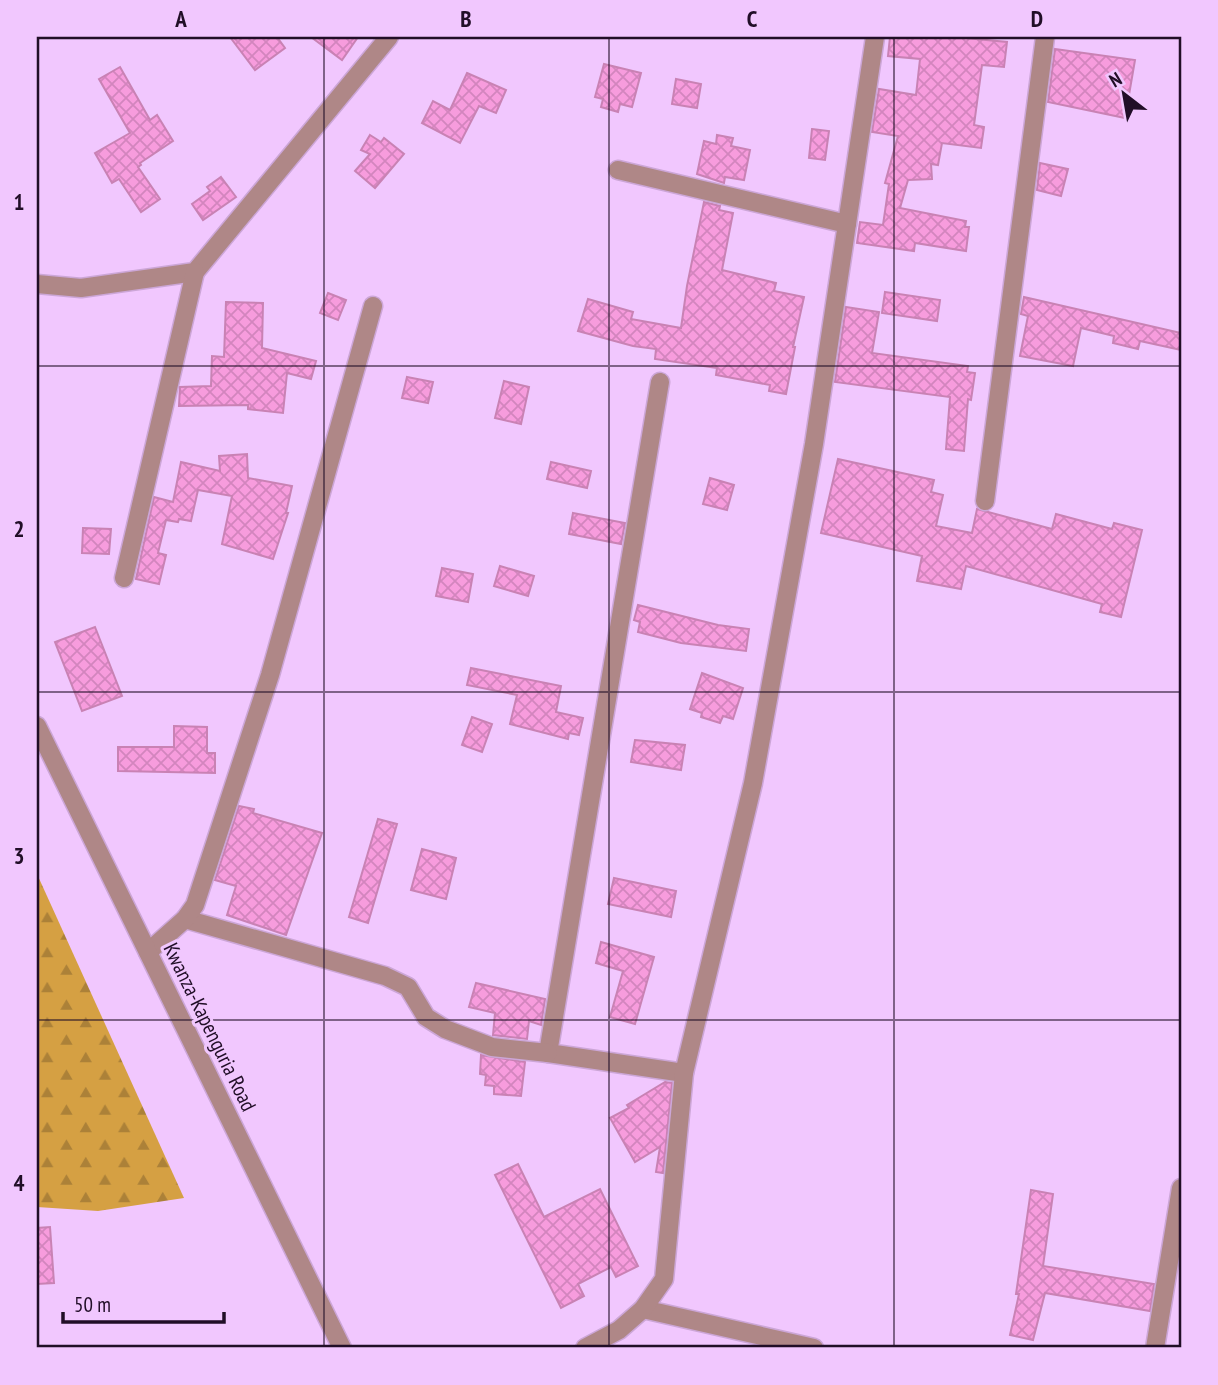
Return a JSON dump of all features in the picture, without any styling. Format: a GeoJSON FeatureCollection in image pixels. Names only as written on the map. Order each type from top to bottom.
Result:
{"type":"FeatureCollection","features":[{"type":"Feature","properties":{"kind":"street"},"geometry":{"type":"LineString","coordinates":[[124,578],[195,272],[389,37]]}},
{"type":"Feature","properties":{"kind":"street"},"geometry":{"type":"LineString","coordinates":[[586,1348],[619,1330],[643,1310],[664,1279],[684,1073],[753,783],[814,444],[875,37]]}},
{"type":"Feature","properties":{"kind":"street"},"geometry":{"type":"LineString","coordinates":[[985,501],[1045,37]]}},
{"type":"Feature","properties":{"kind":"street"},"geometry":{"type":"LineString","coordinates":[[618,170],[847,224]]}},
{"type":"Feature","properties":{"kind":"street"},"geometry":{"type":"LineString","coordinates":[[37,284],[81,288],[195,272]]}},
{"type":"Feature","properties":{"kind":"street"},"geometry":{"type":"LineString","coordinates":[[148,952],[186,919],[195,905],[270,675],[373,306]]}},
{"type":"Feature","properties":{"kind":"street"},"geometry":{"type":"LineString","coordinates":[[548,1053],[660,382]]}},
{"type":"Feature","properties":{"kind":"street","name":"Kwanza-Kapenguria Road"},"geometry":{"type":"LineString","coordinates":[[37,726],[342,1348]]}},
{"type":"Feature","properties":{"kind":"street"},"geometry":{"type":"LineString","coordinates":[[186,919],[385,975],[408,987],[426,1017],[445,1029],[492,1047],[684,1073]]}},
{"type":"Feature","properties":{"kind":"street"},"geometry":{"type":"LineString","coordinates":[[1155,1348],[1181,1188]]}},
{"type":"Feature","properties":{"kind":"street"},"geometry":{"type":"LineString","coordinates":[[643,1310],[814,1348]]}},
{"type":"Feature","properties":{"kind":"green space"},"geometry":{"type":"Polygon","coordinates":[[[37,874],[184,1198],[98,1211],[37,1207],[37,874]]]}},
{"type":"Feature","properties":{"kind":"building"},"geometry":{"type":"Polygon","coordinates":[[[230,37],[277,37],[285,48],[255,70],[230,37]]]}},
{"type":"Feature","properties":{"kind":"building"},"geometry":{"type":"Polygon","coordinates":[[[311,37],[358,37],[342,60],[311,37]]]}},
{"type":"Feature","properties":{"kind":"building"},"geometry":{"type":"Polygon","coordinates":[[[890,37],[955,37],[1007,42],[1004,67],[982,65],[974,125],[984,127],[981,148],[942,143],[938,165],[931,164],[932,179],[908,180],[900,208],[966,221],[965,227],[969,227],[966,251],[915,243],[914,251],[857,243],[860,222],[883,225],[889,184],[885,183],[898,136],[872,132],[879,89],[916,95],[920,59],[888,56],[890,37]]]}},
{"type":"Feature","properties":{"kind":"building"},"geometry":{"type":"Polygon","coordinates":[[[1055,49],[1135,60],[1125,118],[1048,102],[1055,49]]]}},
{"type":"Feature","properties":{"kind":"building"},"geometry":{"type":"Polygon","coordinates":[[[604,64],[641,73],[632,107],[620,104],[618,112],[601,107],[603,99],[595,97],[604,64]]]}},
{"type":"Feature","properties":{"kind":"building"},"geometry":{"type":"Polygon","coordinates":[[[120,67],[150,120],[157,115],[173,141],[138,167],[160,199],[141,212],[119,179],[112,183],[95,153],[130,133],[99,79],[120,67]]]}},
{"type":"Feature","properties":{"kind":"building"},"geometry":{"type":"Polygon","coordinates":[[[467,73],[506,90],[496,113],[479,106],[460,143],[422,123],[433,101],[450,110],[467,73]]]}},
{"type":"Feature","properties":{"kind":"building"},"geometry":{"type":"Polygon","coordinates":[[[676,79],[701,84],[697,108],[672,104],[676,79]]]}},
{"type":"Feature","properties":{"kind":"building"},"geometry":{"type":"Polygon","coordinates":[[[812,129],[829,131],[825,160],[809,158],[812,129]]]}},
{"type":"Feature","properties":{"kind":"building"},"geometry":{"type":"Polygon","coordinates":[[[370,135],[381,142],[384,138],[404,154],[375,188],[355,171],[370,154],[361,150],[370,135]]]}},
{"type":"Feature","properties":{"kind":"building"},"geometry":{"type":"Polygon","coordinates":[[[717,135],[733,138],[731,146],[750,150],[744,180],[725,177],[724,183],[697,174],[704,141],[716,144],[717,135]]]}},
{"type":"Feature","properties":{"kind":"building"},"geometry":{"type":"Polygon","coordinates":[[[1040,163],[1068,169],[1061,196],[1037,190],[1040,163]]]}},
{"type":"Feature","properties":{"kind":"building"},"geometry":{"type":"Polygon","coordinates":[[[221,177],[236,197],[203,220],[192,204],[210,191],[207,187],[221,177]]]}},
{"type":"Feature","properties":{"kind":"building"},"geometry":{"type":"Polygon","coordinates":[[[704,202],[720,206],[719,210],[733,213],[722,270],[776,283],[774,291],[804,297],[786,394],[769,391],[770,385],[716,375],[717,368],[655,359],[656,349],[633,346],[578,331],[588,299],[633,312],[631,319],[681,328],[704,202]]]}},
{"type":"Feature","properties":{"kind":"building"},"geometry":{"type":"Polygon","coordinates":[[[885,292],[940,300],[937,321],[882,313],[885,292]]]}},
{"type":"Feature","properties":{"kind":"building"},"geometry":{"type":"Polygon","coordinates":[[[328,293],[346,300],[338,320],[320,313],[328,293]]]}},
{"type":"Feature","properties":{"kind":"building"},"geometry":{"type":"Polygon","coordinates":[[[1024,297],[1181,333],[1181,350],[1140,341],[1138,349],[1113,343],[1114,336],[1081,328],[1073,366],[1020,356],[1028,316],[1021,314],[1024,297]]]}},
{"type":"Feature","properties":{"kind":"building"},"geometry":{"type":"Polygon","coordinates":[[[226,302],[263,303],[262,348],[316,361],[311,379],[287,373],[283,413],[248,409],[248,405],[179,406],[180,387],[211,386],[212,356],[224,357],[226,302]]]}},
{"type":"Feature","properties":{"kind":"building"},"geometry":{"type":"Polygon","coordinates":[[[846,307],[879,312],[872,353],[968,366],[967,372],[975,373],[971,400],[968,399],[964,451],[946,449],[950,397],[835,382],[846,307]]]}},
{"type":"Feature","properties":{"kind":"building"},"geometry":{"type":"Polygon","coordinates":[[[407,377],[433,382],[428,403],[402,398],[407,377]]]}},
{"type":"Feature","properties":{"kind":"building"},"geometry":{"type":"Polygon","coordinates":[[[504,381],[529,387],[521,424],[495,418],[504,381]]]}},
{"type":"Feature","properties":{"kind":"building"},"geometry":{"type":"Polygon","coordinates":[[[247,454],[248,478],[292,486],[288,513],[273,559],[222,544],[232,496],[198,490],[191,521],[166,520],[158,553],[166,555],[159,584],[136,579],[154,497],[173,502],[181,462],[220,471],[219,456],[247,454]]]}},
{"type":"Feature","properties":{"kind":"building"},"geometry":{"type":"Polygon","coordinates":[[[838,459],[934,480],[931,492],[943,495],[936,526],[972,533],[977,509],[1052,529],[1056,514],[1112,529],[1114,523],[1142,530],[1121,617],[1100,612],[1102,604],[966,566],[961,589],[917,581],[922,556],[821,533],[838,459]]]}},
{"type":"Feature","properties":{"kind":"building"},"geometry":{"type":"Polygon","coordinates":[[[551,462],[591,471],[587,488],[547,479],[551,462]]]}},
{"type":"Feature","properties":{"kind":"building"},"geometry":{"type":"Polygon","coordinates":[[[710,478],[734,485],[727,510],[703,504],[710,478]]]}},
{"type":"Feature","properties":{"kind":"building"},"geometry":{"type":"Polygon","coordinates":[[[573,513],[625,523],[621,544],[569,534],[573,513]]]}},
{"type":"Feature","properties":{"kind":"building"},"geometry":{"type":"Polygon","coordinates":[[[83,528],[111,529],[109,554],[82,553],[83,528]]]}},
{"type":"Feature","properties":{"kind":"building"},"geometry":{"type":"Polygon","coordinates":[[[500,566],[534,576],[528,596],[494,586],[500,566]]]}},
{"type":"Feature","properties":{"kind":"building"},"geometry":{"type":"Polygon","coordinates":[[[442,568],[473,574],[468,602],[436,596],[442,568]]]}},
{"type":"Feature","properties":{"kind":"building"},"geometry":{"type":"Polygon","coordinates":[[[638,605],[718,625],[749,629],[746,651],[681,643],[638,632],[640,622],[634,620],[638,605]]]}},
{"type":"Feature","properties":{"kind":"building"},"geometry":{"type":"Polygon","coordinates":[[[95,627],[122,696],[82,711],[55,642],[95,627]]]}},
{"type":"Feature","properties":{"kind":"building"},"geometry":{"type":"Polygon","coordinates":[[[471,668],[561,686],[556,712],[583,718],[579,735],[569,733],[568,739],[510,724],[517,695],[467,685],[471,668]]]}},
{"type":"Feature","properties":{"kind":"building"},"geometry":{"type":"Polygon","coordinates":[[[702,673],[743,688],[733,719],[723,716],[720,723],[701,717],[702,713],[690,709],[702,673]]]}},
{"type":"Feature","properties":{"kind":"building"},"geometry":{"type":"Polygon","coordinates":[[[472,717],[492,724],[482,752],[462,745],[472,717]]]}},
{"type":"Feature","properties":{"kind":"building"},"geometry":{"type":"Polygon","coordinates":[[[174,726],[207,727],[207,753],[215,753],[215,773],[118,771],[118,747],[174,747],[174,726]]]}},
{"type":"Feature","properties":{"kind":"building"},"geometry":{"type":"Polygon","coordinates":[[[635,740],[685,745],[681,770],[631,762],[635,740]]]}},
{"type":"Feature","properties":{"kind":"building"},"geometry":{"type":"Polygon","coordinates":[[[239,806],[254,809],[253,813],[322,833],[286,935],[227,915],[236,886],[215,880],[239,806]]]}},
{"type":"Feature","properties":{"kind":"building"},"geometry":{"type":"Polygon","coordinates":[[[378,819],[397,824],[368,923],[349,917],[378,819]]]}},
{"type":"Feature","properties":{"kind":"building"},"geometry":{"type":"Polygon","coordinates":[[[422,849],[456,858],[446,899],[411,890],[422,849]]]}},
{"type":"Feature","properties":{"kind":"building"},"geometry":{"type":"Polygon","coordinates":[[[614,878],[676,891],[671,917],[608,904],[614,878]]]}},
{"type":"Feature","properties":{"kind":"building"},"geometry":{"type":"Polygon","coordinates":[[[601,942],[654,957],[635,1024],[610,1017],[623,971],[596,963],[601,942]]]}},
{"type":"Feature","properties":{"kind":"building"},"geometry":{"type":"Polygon","coordinates":[[[476,983],[545,999],[541,1025],[529,1021],[527,1039],[493,1035],[495,1013],[469,1007],[476,983]]]}},
{"type":"Feature","properties":{"kind":"building"},"geometry":{"type":"Polygon","coordinates":[[[481,1055],[525,1062],[521,1096],[494,1094],[494,1086],[485,1085],[486,1075],[480,1074],[481,1055]]]}},
{"type":"Feature","properties":{"kind":"building"},"geometry":{"type":"Polygon","coordinates":[[[665,1082],[672,1083],[663,1173],[656,1172],[660,1147],[635,1162],[610,1118],[665,1082]]]}},
{"type":"Feature","properties":{"kind":"building"},"geometry":{"type":"Polygon","coordinates":[[[518,1164],[544,1217],[600,1189],[638,1266],[616,1277],[611,1267],[578,1284],[584,1296],[561,1308],[495,1175],[518,1164]]]}},
{"type":"Feature","properties":{"kind":"building"},"geometry":{"type":"Polygon","coordinates":[[[1031,1190],[1053,1194],[1043,1266],[1154,1284],[1150,1311],[1045,1293],[1033,1340],[1010,1335],[1019,1294],[1016,1294],[1031,1190]]]}},
{"type":"Feature","properties":{"kind":"building"},"geometry":{"type":"Polygon","coordinates":[[[50,1227],[54,1283],[37,1284],[37,1228],[50,1227]]]}}]}
